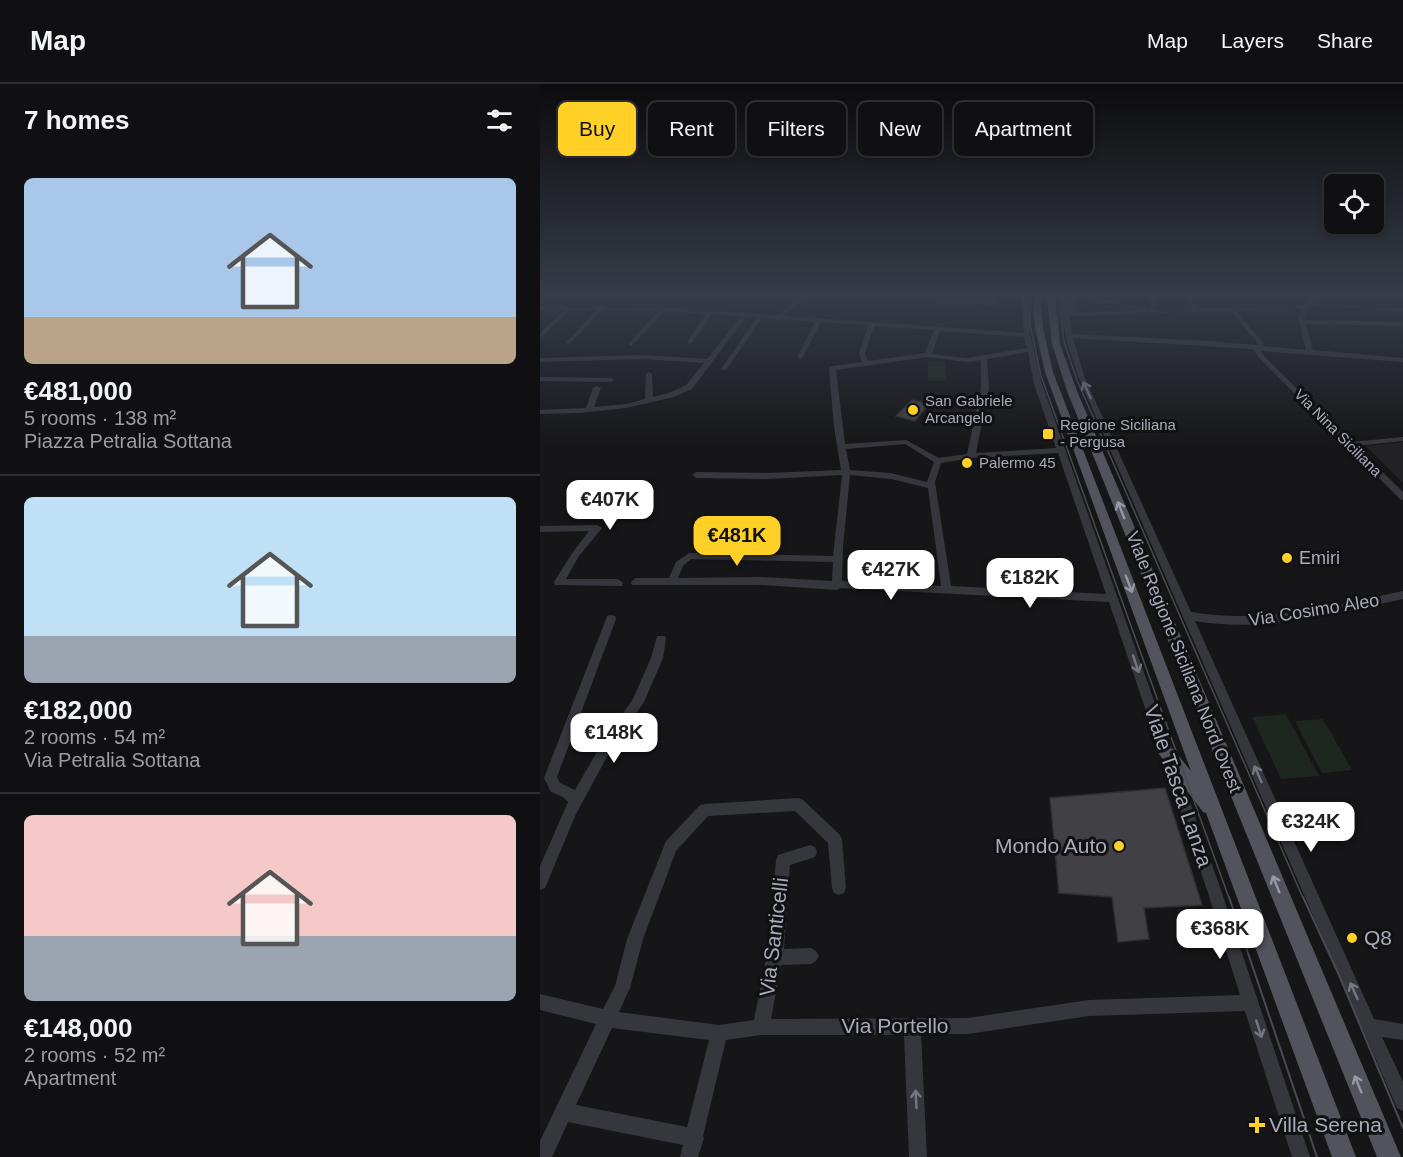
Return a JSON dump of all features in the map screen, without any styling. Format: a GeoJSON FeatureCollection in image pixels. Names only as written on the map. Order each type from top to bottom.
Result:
{"type":"FeatureCollection","features":[{"type":"Feature","properties":{"kind":"main road","name":"Viale Regione Siciliana Nord Ovest"},"geometry":{"type":"LineString","coordinates":[[1043,346],[1049,372],[1344,1157]]}},
{"type":"Feature","properties":{"kind":"main road","name":"Viale Regione Siciliana Nord Ovest"},"geometry":{"type":"LineString","coordinates":[[1057,346],[1068,381],[1389,1157]]}},
{"type":"Feature","properties":{"kind":"main road"},"geometry":{"type":"LineString","coordinates":[[1167,754],[1216,814]]}},
{"type":"Feature","properties":{"kind":"street"},"geometry":{"type":"LineString","coordinates":[[540,412],[626,406],[671,395],[689,387],[721,346]]}},
{"type":"Feature","properties":{"kind":"street"},"geometry":{"type":"LineString","coordinates":[[724,369],[740,346]]}},
{"type":"Feature","properties":{"kind":"street"},"geometry":{"type":"LineString","coordinates":[[800,357],[805,346]]}},
{"type":"Feature","properties":{"kind":"street"},"geometry":{"type":"LineString","coordinates":[[865,346],[862,354],[865,362]]}},
{"type":"Feature","properties":{"kind":"street"},"geometry":{"type":"LineString","coordinates":[[928,355],[931,346]]}},
{"type":"Feature","properties":{"kind":"street"},"geometry":{"type":"LineString","coordinates":[[842,447],[906,442],[938,461],[971,456],[1061,450],[1038,384],[1028,346]]}},
{"type":"Feature","properties":{"kind":"street","name":"Viale Regione Siciliana Nord Ovest"},"geometry":{"type":"LineString","coordinates":[[1072,346],[1081,376],[1403,1102]]}},
{"type":"Feature","properties":{"kind":"street"},"geometry":{"type":"LineString","coordinates":[[1229,346],[1403,360]]}},
{"type":"Feature","properties":{"kind":"street","name":"Via Nina Siciliana"},"geometry":{"type":"LineString","coordinates":[[1262,346],[1273,369],[1403,497]]}},
{"type":"Feature","properties":{"kind":"street"},"geometry":{"type":"LineString","coordinates":[[1308,346],[1310,353]]}},
{"type":"Feature","properties":{"kind":"street"},"geometry":{"type":"LineString","coordinates":[[1263,349],[1273,369]]}},
{"type":"Feature","properties":{"kind":"street"},"geometry":{"type":"LineString","coordinates":[[837,586],[837,559],[846,473],[832,369],[865,362],[928,355],[968,360],[1029,350]]}},
{"type":"Feature","properties":{"kind":"street"},"geometry":{"type":"LineString","coordinates":[[540,360],[643,357],[709,361]]}},
{"type":"Feature","properties":{"kind":"street"},"geometry":{"type":"LineString","coordinates":[[971,456],[985,388],[984,359]]}},
{"type":"Feature","properties":{"kind":"street"},"geometry":{"type":"LineString","coordinates":[[1348,362],[1403,366]]}},
{"type":"Feature","properties":{"kind":"street"},"geometry":{"type":"LineString","coordinates":[[649,374],[649,401]]}},
{"type":"Feature","properties":{"kind":"street"},"geometry":{"type":"LineString","coordinates":[[540,378],[611,380]]}},
{"type":"Feature","properties":{"kind":"street"},"geometry":{"type":"LineString","coordinates":[[589,410],[597,388]]}},
{"type":"Feature","properties":{"kind":"street"},"geometry":{"type":"LineString","coordinates":[[1351,444],[1403,439]]}},
{"type":"Feature","properties":{"kind":"street","name":"Viale Tasca Lanza"},"geometry":{"type":"LineString","coordinates":[[1061,450],[1167,754],[1301,1157]]}},
{"type":"Feature","properties":{"kind":"street"},"geometry":{"type":"LineString","coordinates":[[938,461],[932,486],[947,590]]}},
{"type":"Feature","properties":{"kind":"street"},"geometry":{"type":"LineString","coordinates":[[696,475],[768,476],[858,472],[891,476],[932,486]]}},
{"type":"Feature","properties":{"kind":"street"},"geometry":{"type":"LineString","coordinates":[[540,529],[597,528],[576,554],[559,582],[618,583]]}},
{"type":"Feature","properties":{"kind":"street"},"geometry":{"type":"LineString","coordinates":[[672,582],[679,564],[689,556],[837,559]]}},
{"type":"Feature","properties":{"kind":"street"},"geometry":{"type":"LineString","coordinates":[[636,582],[762,581],[1113,598]]}},
{"type":"Feature","properties":{"kind":"street","name":"Via Cosimo Aleo"},"geometry":{"type":"LineString","coordinates":[[1189,616],[1214,621],[1264,620],[1403,595]]}},
{"type":"Feature","properties":{"kind":"street"},"geometry":{"type":"LineString","coordinates":[[576,800],[567,792],[556,788],[550,778],[611,619]]}},
{"type":"Feature","properties":{"kind":"street"},"geometry":{"type":"LineString","coordinates":[[540,883],[576,800],[606,747],[638,702],[657,658],[661,639]]}},
{"type":"Feature","properties":{"kind":"street"},"geometry":{"type":"LineString","coordinates":[[543,1157],[622,988],[635,939],[671,846],[705,810],[798,804],[835,840],[838,888]]}},
{"type":"Feature","properties":{"kind":"street","name":"Via Santicelli"},"geometry":{"type":"LineString","coordinates":[[763,1020],[774,957],[783,860],[810,852]]}},
{"type":"Feature","properties":{"kind":"street"},"geometry":{"type":"LineString","coordinates":[[774,957],[812,957]]}},
{"type":"Feature","properties":{"kind":"street","name":"Via Portello"},"geometry":{"type":"LineString","coordinates":[[540,1002],[609,1019],[719,1033],[763,1020],[968,1026],[1089,1008],[1251,1003]]}},
{"type":"Feature","properties":{"kind":"street"},"geometry":{"type":"LineString","coordinates":[[912,1025],[918,1157]]}},
{"type":"Feature","properties":{"kind":"street"},"geometry":{"type":"LineString","coordinates":[[1370,1026],[1403,1032]]}},
{"type":"Feature","properties":{"kind":"street"},"geometry":{"type":"LineString","coordinates":[[689,1157],[719,1033]]}},
{"type":"Feature","properties":{"kind":"street"},"geometry":{"type":"LineString","coordinates":[[564,1112],[695,1138]]}},
{"type":"Feature","properties":{"kind":"shaded area"},"geometry":{"type":"Polygon","coordinates":[[[928,362],[945,362],[947,381],[928,381],[928,362]]]}},
{"type":"Feature","properties":{"kind":"shaded area"},"geometry":{"type":"Polygon","coordinates":[[[1403,442],[1403,483],[1366,446],[1403,442]]]}},
{"type":"Feature","properties":{"kind":"shaded area"},"geometry":{"type":"Polygon","coordinates":[[[1286,714],[1319,776],[1281,779],[1252,717],[1286,714]]]}},
{"type":"Feature","properties":{"kind":"shaded area"},"geometry":{"type":"Polygon","coordinates":[[[1323,719],[1352,770],[1322,773],[1295,721],[1323,719]]]}},
{"type":"Feature","properties":{"kind":"building","name":"San Gabriele Arcangelo"},"geometry":{"type":"Polygon","coordinates":[[[912,400],[929,404],[915,421],[896,416],[912,400]]]}},
{"type":"Feature","properties":{"kind":"building","name":"Mondo Auto"},"geometry":{"type":"Polygon","coordinates":[[[1165,788],[1202,905],[1144,908],[1149,939],[1118,942],[1112,897],[1059,893],[1050,798],[1165,788]]]}},
{"type":"Feature","properties":{"kind":"tram line"},"geometry":{"type":"LineString","coordinates":[[1035,346],[1041,376],[1229,898]]}},
{"type":"Feature","properties":{"kind":"tram line"},"geometry":{"type":"LineString","coordinates":[[1065,346],[1077,380],[1303,898]]}},
{"type":"Feature","properties":{"kind":"tram line"},"geometry":{"type":"LineString","coordinates":[[1229,897],[1317,1157]]}},
{"type":"Feature","properties":{"kind":"tram line"},"geometry":{"type":"LineString","coordinates":[[1303,897],[1339,975],[1403,1128]]}},
{"type":"Feature","properties":{"kind":"place","name":"San Gabriele Arcangelo"},"geometry":{"type":"Point","coordinates":[913,410]}},
{"type":"Feature","properties":{"kind":"place","name":"Regione Siciliana - Pergusa"},"geometry":{"type":"Point","coordinates":[1048,434]}},
{"type":"Feature","properties":{"kind":"place","name":"Palermo 45"},"geometry":{"type":"Point","coordinates":[967,463]}},
{"type":"Feature","properties":{"kind":"place","name":"Emiri"},"geometry":{"type":"Point","coordinates":[1287,558]}},
{"type":"Feature","properties":{"kind":"place","name":"Mondo Auto"},"geometry":{"type":"Point","coordinates":[1119,846]}},
{"type":"Feature","properties":{"kind":"place","name":"Q8"},"geometry":{"type":"Point","coordinates":[1352,938]}},
{"type":"Feature","properties":{"kind":"place","name":"Villa Serena"},"geometry":{"type":"Point","coordinates":[1257,1125]}}]}
